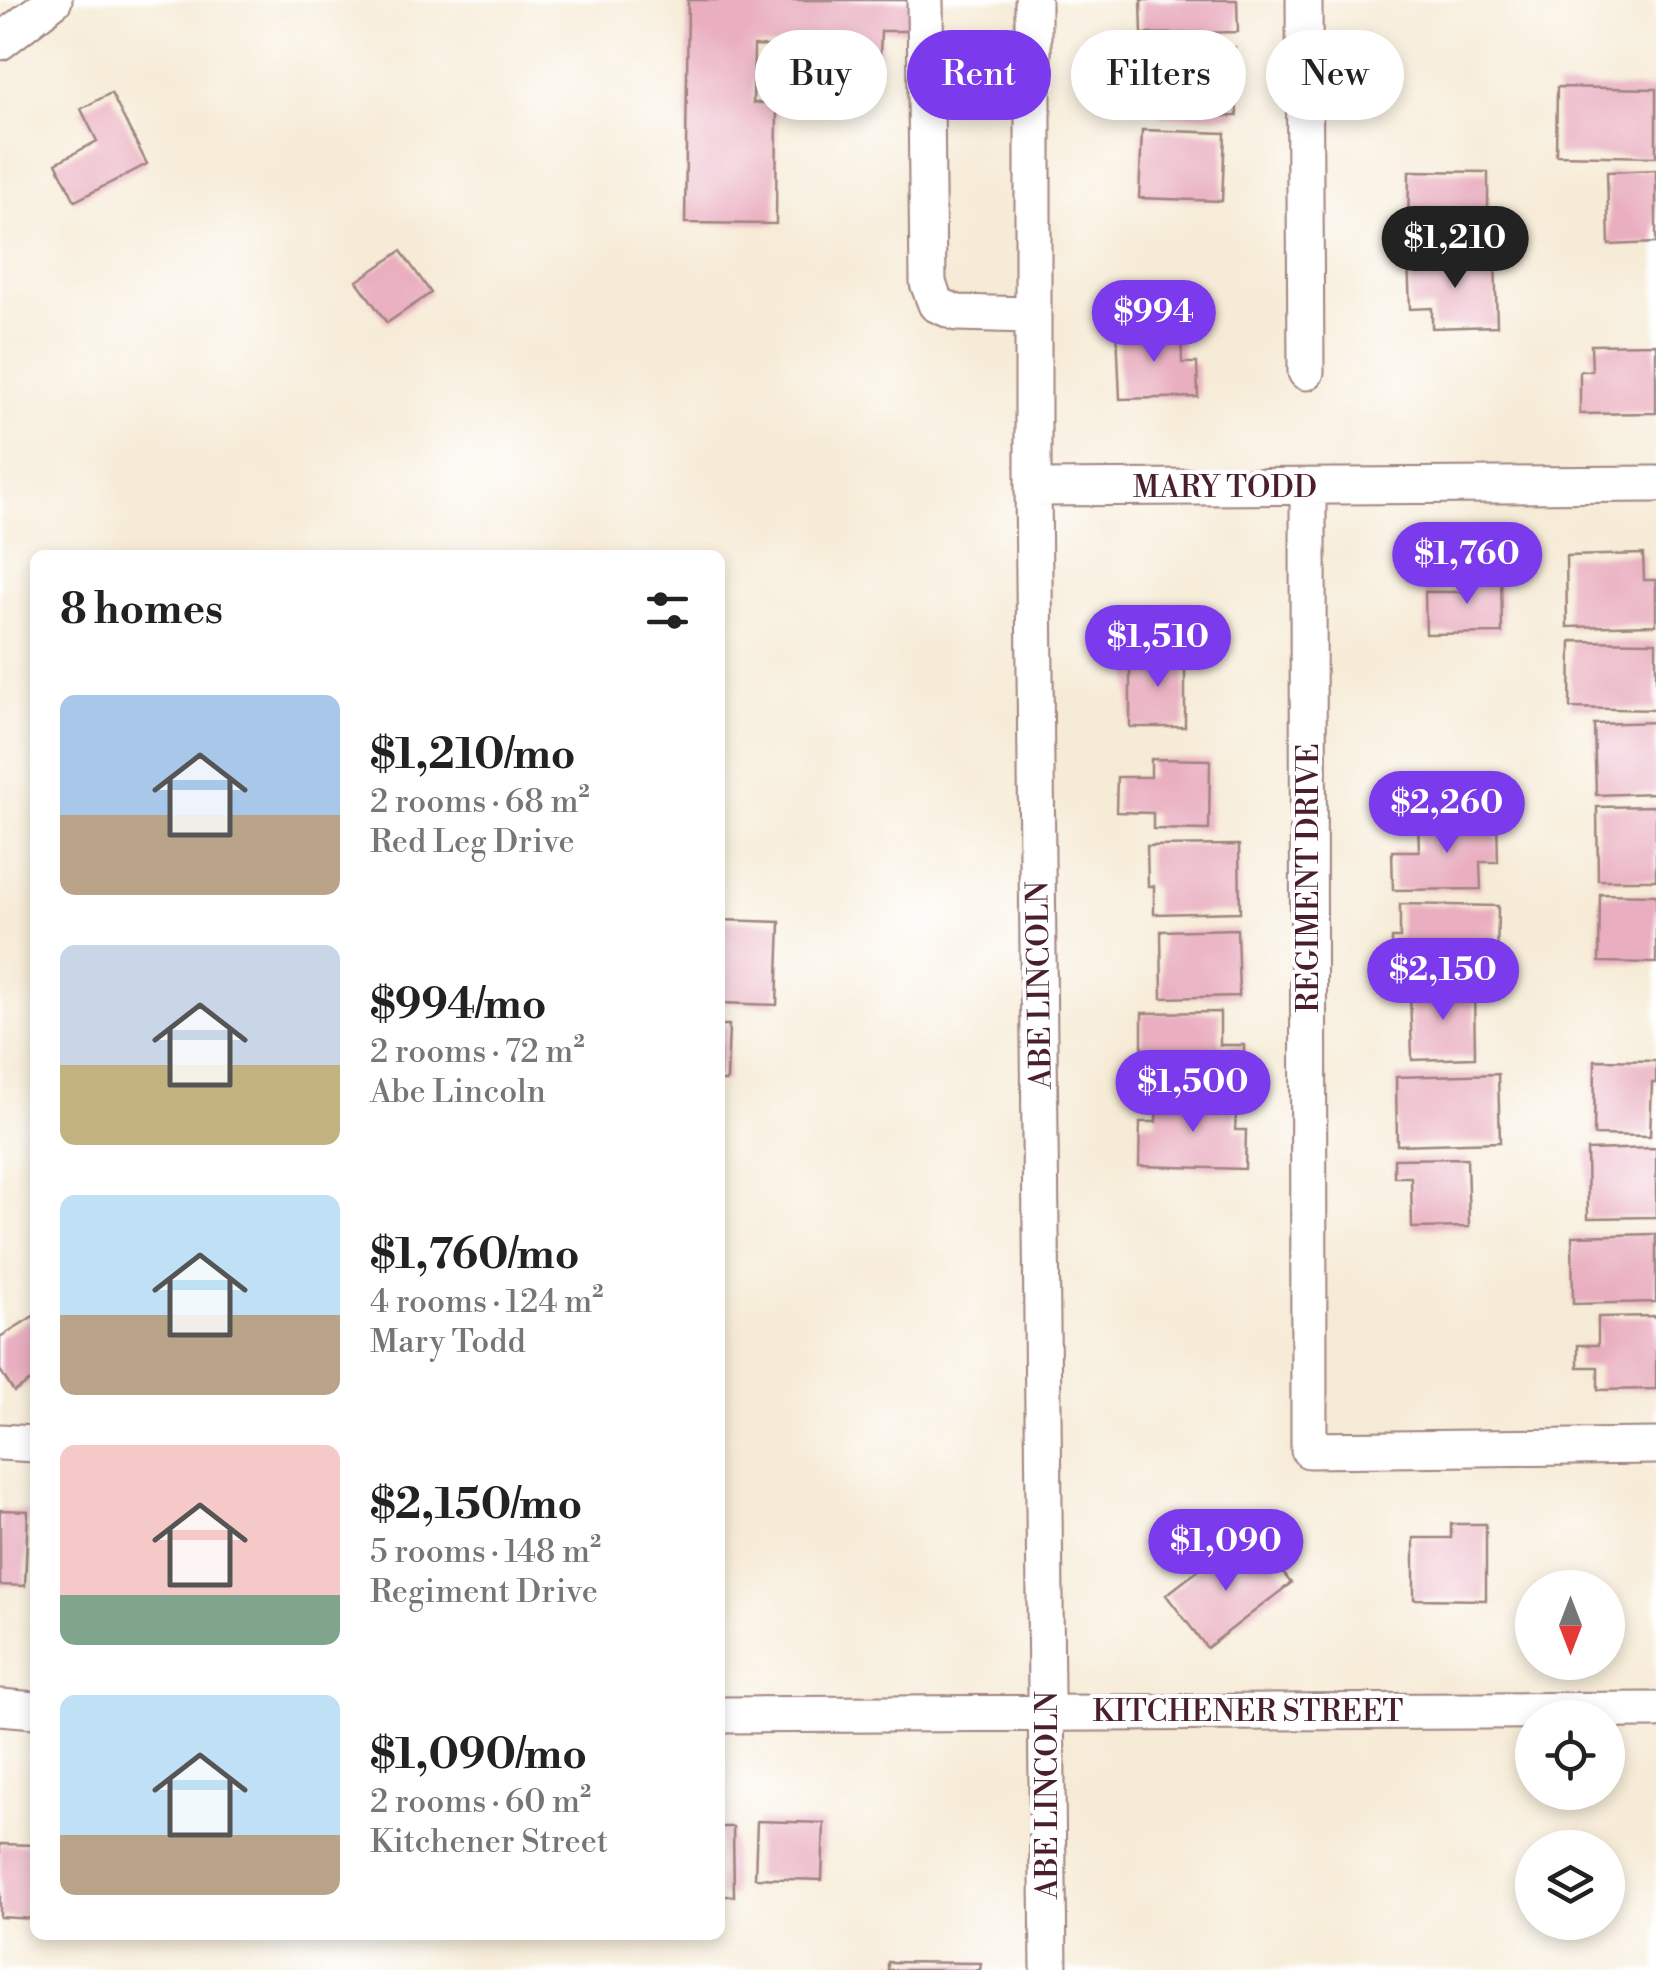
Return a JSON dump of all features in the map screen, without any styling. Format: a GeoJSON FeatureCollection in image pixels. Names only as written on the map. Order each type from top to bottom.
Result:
{"type":"FeatureCollection","features":[{"type":"Feature","properties":{"kind":"street"},"geometry":{"type":"LineString","coordinates":[[0,42],[54,0]]}},
{"type":"Feature","properties":{"kind":"street"},"geometry":{"type":"LineString","coordinates":[[924,0],[928,282],[936,304],[958,313],[1034,315]]}},
{"type":"Feature","properties":{"kind":"street","name":"ABE LINCOLN"},"geometry":{"type":"LineString","coordinates":[[1033,0],[1049,1970]]}},
{"type":"Feature","properties":{"kind":"street"},"geometry":{"type":"LineString","coordinates":[[1304,0],[1306,372]]}},
{"type":"Feature","properties":{"kind":"street","name":"MARY TODD"},"geometry":{"type":"LineString","coordinates":[[1034,488],[1656,484]]}},
{"type":"Feature","properties":{"kind":"street","name":"REGIMENT DRIVE"},"geometry":{"type":"LineString","coordinates":[[1308,487],[1309,1450],[1656,1446]]}},
{"type":"Feature","properties":{"kind":"street"},"geometry":{"type":"LineString","coordinates":[[0,1442],[30,1444]]}},
{"type":"Feature","properties":{"kind":"street"},"geometry":{"type":"LineString","coordinates":[[0,1707],[30,1710]]}},
{"type":"Feature","properties":{"kind":"street","name":"KITCHENER STREET"},"geometry":{"type":"LineString","coordinates":[[725,1716],[1656,1710]]}},
{"type":"Feature","properties":{"kind":"building"},"geometry":{"type":"Polygon","coordinates":[[[688,0],[914,0],[913,30],[755,30],[755,120],[777,120],[776,224],[685,223],[688,0]]]}},
{"type":"Feature","properties":{"kind":"building"},"geometry":{"type":"Polygon","coordinates":[[[1141,0],[1237,0],[1238,30],[1142,30],[1141,0]]]}},
{"type":"Feature","properties":{"kind":"building"},"geometry":{"type":"Polygon","coordinates":[[[1557,87],[1656,89],[1656,157],[1556,155],[1557,87]]]}},
{"type":"Feature","properties":{"kind":"building"},"geometry":{"type":"Polygon","coordinates":[[[111,93],[147,164],[75,201],[56,163],[97,141],[81,109],[111,93]]]}},
{"type":"Feature","properties":{"kind":"building"},"geometry":{"type":"Polygon","coordinates":[[[1142,130],[1225,133],[1222,201],[1139,198],[1142,130]]]}},
{"type":"Feature","properties":{"kind":"building"},"geometry":{"type":"Polygon","coordinates":[[[1656,170],[1656,243],[1609,245],[1607,172],[1656,170]]]}},
{"type":"Feature","properties":{"kind":"building"},"geometry":{"type":"Polygon","coordinates":[[[1409,171],[1488,172],[1488,243],[1408,243],[1409,171]]]}},
{"type":"Feature","properties":{"kind":"building"},"geometry":{"type":"Polygon","coordinates":[[[401,251],[431,293],[387,323],[357,281],[401,251]]]}},
{"type":"Feature","properties":{"kind":"building"},"geometry":{"type":"Polygon","coordinates":[[[1495,257],[1497,326],[1432,328],[1432,308],[1410,309],[1408,260],[1495,257]]]}},
{"type":"Feature","properties":{"kind":"building"},"geometry":{"type":"Polygon","coordinates":[[[1181,326],[1182,363],[1197,363],[1198,397],[1120,399],[1117,329],[1181,326]]]}},
{"type":"Feature","properties":{"kind":"building"},"geometry":{"type":"Polygon","coordinates":[[[1656,344],[1656,413],[1580,414],[1580,371],[1592,371],[1591,345],[1656,344]]]}},
{"type":"Feature","properties":{"kind":"building"},"geometry":{"type":"Polygon","coordinates":[[[1643,554],[1644,580],[1656,580],[1656,625],[1567,627],[1566,556],[1643,554]]]}},
{"type":"Feature","properties":{"kind":"building"},"geometry":{"type":"Polygon","coordinates":[[[1501,572],[1502,633],[1426,634],[1425,592],[1462,592],[1462,573],[1501,572]]]}},
{"type":"Feature","properties":{"kind":"building"},"geometry":{"type":"Polygon","coordinates":[[[1571,641],[1656,642],[1656,710],[1570,708],[1571,641]]]}},
{"type":"Feature","properties":{"kind":"building"},"geometry":{"type":"Polygon","coordinates":[[[1130,654],[1185,654],[1185,727],[1130,727],[1130,654]]]}},
{"type":"Feature","properties":{"kind":"building"},"geometry":{"type":"Polygon","coordinates":[[[1656,722],[1656,793],[1596,795],[1594,724],[1656,722]]]}},
{"type":"Feature","properties":{"kind":"building"},"geometry":{"type":"Polygon","coordinates":[[[1151,759],[1210,760],[1209,830],[1153,829],[1153,813],[1116,812],[1117,777],[1151,777],[1151,759]]]}},
{"type":"Feature","properties":{"kind":"building"},"geometry":{"type":"Polygon","coordinates":[[[1656,806],[1656,880],[1598,880],[1597,807],[1656,806]]]}},
{"type":"Feature","properties":{"kind":"building"},"geometry":{"type":"Polygon","coordinates":[[[1418,820],[1497,820],[1498,862],[1480,862],[1481,889],[1393,890],[1392,851],[1419,851],[1418,820]]]}},
{"type":"Feature","properties":{"kind":"building"},"geometry":{"type":"Polygon","coordinates":[[[1239,845],[1240,912],[1154,914],[1154,886],[1148,886],[1147,846],[1239,845]]]}},
{"type":"Feature","properties":{"kind":"building"},"geometry":{"type":"Polygon","coordinates":[[[1600,894],[1656,895],[1656,963],[1599,962],[1600,894]]]}},
{"type":"Feature","properties":{"kind":"building"},"geometry":{"type":"Polygon","coordinates":[[[1400,904],[1498,906],[1497,975],[1392,973],[1392,938],[1400,938],[1400,904]]]}},
{"type":"Feature","properties":{"kind":"building"},"geometry":{"type":"Polygon","coordinates":[[[725,920],[780,922],[777,1005],[725,1003],[725,920]]]}},
{"type":"Feature","properties":{"kind":"building"},"geometry":{"type":"Polygon","coordinates":[[[1237,929],[1239,996],[1162,998],[1161,931],[1237,929]]]}},
{"type":"Feature","properties":{"kind":"building"},"geometry":{"type":"Polygon","coordinates":[[[1474,987],[1475,1058],[1412,1060],[1410,989],[1474,987]]]}},
{"type":"Feature","properties":{"kind":"building"},"geometry":{"type":"Polygon","coordinates":[[[1220,1012],[1220,1045],[1244,1045],[1244,1081],[1157,1082],[1157,1054],[1142,1054],[1142,1013],[1220,1012]]]}},
{"type":"Feature","properties":{"kind":"building"},"geometry":{"type":"Polygon","coordinates":[[[725,1025],[729,1025],[727,1081],[725,1025]]]}},
{"type":"Feature","properties":{"kind":"building"},"geometry":{"type":"Polygon","coordinates":[[[1595,1060],[1656,1061],[1650,1136],[1594,1135],[1595,1060]]]}},
{"type":"Feature","properties":{"kind":"building"},"geometry":{"type":"Polygon","coordinates":[[[1498,1074],[1500,1142],[1397,1145],[1396,1077],[1498,1074]]]}},
{"type":"Feature","properties":{"kind":"building"},"geometry":{"type":"Polygon","coordinates":[[[1157,1098],[1237,1100],[1235,1130],[1246,1130],[1245,1169],[1139,1166],[1140,1122],[1156,1122],[1157,1098]]]}},
{"type":"Feature","properties":{"kind":"building"},"geometry":{"type":"Polygon","coordinates":[[[1656,1148],[1656,1217],[1588,1218],[1587,1150],[1656,1148]]]}},
{"type":"Feature","properties":{"kind":"building"},"geometry":{"type":"Polygon","coordinates":[[[1467,1158],[1469,1227],[1412,1228],[1411,1177],[1394,1177],[1394,1159],[1467,1158]]]}},
{"type":"Feature","properties":{"kind":"building"},"geometry":{"type":"Polygon","coordinates":[[[1656,1234],[1656,1302],[1573,1304],[1572,1236],[1656,1234]]]}},
{"type":"Feature","properties":{"kind":"building"},"geometry":{"type":"Polygon","coordinates":[[[1656,1316],[1656,1389],[1598,1390],[1598,1367],[1578,1367],[1578,1345],[1598,1345],[1598,1317],[1656,1316]]]}},
{"type":"Feature","properties":{"kind":"building"},"geometry":{"type":"Polygon","coordinates":[[[30,1318],[30,1381],[14,1392],[0,1370],[0,1337],[30,1318]]]}},
{"type":"Feature","properties":{"kind":"building"},"geometry":{"type":"Polygon","coordinates":[[[0,1510],[28,1511],[25,1586],[0,1585],[0,1510]]]}},
{"type":"Feature","properties":{"kind":"building"},"geometry":{"type":"Polygon","coordinates":[[[1451,1524],[1486,1524],[1486,1600],[1414,1599],[1414,1538],[1451,1538],[1451,1524]]]}},
{"type":"Feature","properties":{"kind":"building"},"geometry":{"type":"Polygon","coordinates":[[[1264,1549],[1291,1583],[1207,1648],[1166,1595],[1222,1552],[1237,1570],[1264,1549]]]}},
{"type":"Feature","properties":{"kind":"building"},"geometry":{"type":"Polygon","coordinates":[[[757,1821],[824,1823],[822,1880],[755,1878],[757,1821]]]}},
{"type":"Feature","properties":{"kind":"building"},"geometry":{"type":"Polygon","coordinates":[[[725,1827],[733,1827],[734,1896],[725,1896],[725,1827]]]}},
{"type":"Feature","properties":{"kind":"building"},"geometry":{"type":"Polygon","coordinates":[[[0,1844],[30,1845],[30,1919],[0,1917],[0,1844]]]}},
{"type":"Feature","properties":{"kind":"building"},"geometry":{"type":"Polygon","coordinates":[[[888,1962],[981,1963],[980,1970],[888,1970],[888,1962]]]}}]}
